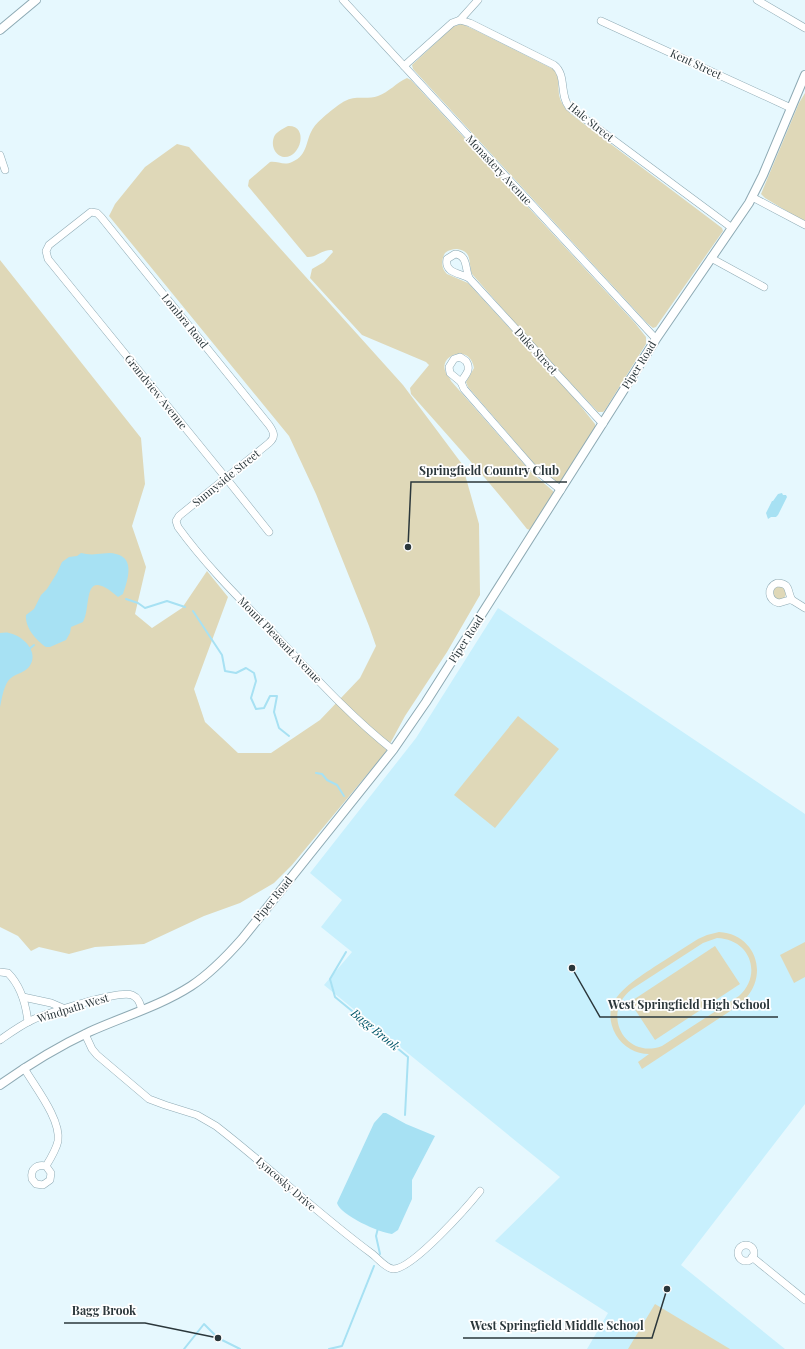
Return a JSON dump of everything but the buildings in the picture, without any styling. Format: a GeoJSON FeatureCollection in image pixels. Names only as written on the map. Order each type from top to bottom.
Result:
{"type":"FeatureCollection","features":[{"type":"Feature","properties":{"kind":"main road"},"geometry":{"type":"LineString","coordinates":[[0,30],[36,0]]}},
{"type":"Feature","properties":{"kind":"main road","name":"Piper Road"},"geometry":{"type":"LineString","coordinates":[[0,1085],[24,1068],[54,1050],[85,1034],[171,998],[209,973],[242,939],[393,750],[430,695],[656,339],[752,197],[804,79]]}},
{"type":"Feature","properties":{"kind":"street","name":"Monastery Avenue"},"geometry":{"type":"LineString","coordinates":[[343,0],[656,339]]}},
{"type":"Feature","properties":{"kind":"street"},"geometry":{"type":"LineString","coordinates":[[404,66],[448,26],[460,20],[478,0]]}},
{"type":"Feature","properties":{"kind":"street"},"geometry":{"type":"LineString","coordinates":[[757,0],[805,28]]}},
{"type":"Feature","properties":{"kind":"street","name":"Hale Street"},"geometry":{"type":"LineString","coordinates":[[460,20],[470,23],[554,65],[561,73],[564,100],[569,107],[732,228]]}},
{"type":"Feature","properties":{"kind":"street","name":"Kent Street"},"geometry":{"type":"LineString","coordinates":[[601,21],[791,108]]}},
{"type":"Feature","properties":{"kind":"street"},"geometry":{"type":"LineString","coordinates":[[0,155],[4,170]]}},
{"type":"Feature","properties":{"kind":"street"},"geometry":{"type":"LineString","coordinates":[[752,197],[805,226]]}},
{"type":"Feature","properties":{"kind":"street","name":"Lombra Road"},"geometry":{"type":"LineString","coordinates":[[46,251],[54,240],[76,223],[93,212],[97,212],[274,433]]}},
{"type":"Feature","properties":{"kind":"street","name":"Grandview Avenue"},"geometry":{"type":"LineString","coordinates":[[46,251],[48,260],[269,532]]}},
{"type":"Feature","properties":{"kind":"street"},"geometry":{"type":"LineString","coordinates":[[711,258],[764,287]]}},
{"type":"Feature","properties":{"kind":"street","name":"Duke Street"},"geometry":{"type":"LineString","coordinates":[[469,278],[603,424]]}},
{"type":"Feature","properties":{"kind":"street"},"geometry":{"type":"LineString","coordinates":[[461,382],[464,389],[532,467],[561,490]]}},
{"type":"Feature","properties":{"kind":"street","name":"Sunnyside Street"},"geometry":{"type":"LineString","coordinates":[[176,521],[181,515],[271,441],[274,433]]}},
{"type":"Feature","properties":{"kind":"street","name":"Mount Pleasant Avenue"},"geometry":{"type":"LineString","coordinates":[[176,521],[179,529],[214,572],[325,687],[393,750]]}},
{"type":"Feature","properties":{"kind":"street"},"geometry":{"type":"LineString","coordinates":[[792,600],[805,608]]}},
{"type":"Feature","properties":{"kind":"street"},"geometry":{"type":"LineString","coordinates":[[0,972],[8,973],[13,978],[26,1004],[28,1022]]}},
{"type":"Feature","properties":{"kind":"street","name":"Windpath West"},"geometry":{"type":"LineString","coordinates":[[0,1040],[28,1022],[65,1009],[125,993],[133,995],[137,998],[142,1010]]}},
{"type":"Feature","properties":{"kind":"street"},"geometry":{"type":"LineString","coordinates":[[23,997],[51,1003],[65,1009]]}},
{"type":"Feature","properties":{"kind":"street","name":"Lyncosky Drive"},"geometry":{"type":"LineString","coordinates":[[85,1034],[92,1049],[97,1055],[149,1099],[203,1118],[216,1126],[325,1218],[377,1257],[387,1267],[392,1269],[399,1268],[408,1263],[455,1220],[480,1191]]}},
{"type":"Feature","properties":{"kind":"street"},"geometry":{"type":"LineString","coordinates":[[24,1068],[50,1110],[57,1128],[57,1144],[46,1166]]}},
{"type":"Feature","properties":{"kind":"street"},"geometry":{"type":"LineString","coordinates":[[752,1257],[805,1300]]}},
{"type":"Feature","properties":{"kind":"shaded area"},"geometry":{"type":"Polygon","coordinates":[[[462,24],[553,69],[558,80],[561,101],[571,114],[722,228],[723,231],[656,327],[653,328],[647,323],[413,69],[412,65],[454,26],[462,24]]]}},
{"type":"Feature","properties":{"kind":"shaded area"},"geometry":{"type":"Polygon","coordinates":[[[407,78],[411,80],[635,323],[646,337],[646,344],[605,410],[603,412],[598,412],[531,341],[472,274],[469,258],[466,252],[455,249],[445,253],[442,264],[445,272],[468,283],[575,399],[595,424],[595,428],[561,481],[556,482],[551,478],[545,469],[536,466],[468,387],[466,382],[474,368],[471,360],[467,356],[455,354],[446,361],[444,367],[451,381],[531,472],[553,491],[553,494],[530,530],[527,529],[484,477],[411,394],[410,388],[429,365],[426,362],[362,335],[310,278],[312,269],[324,262],[333,252],[332,250],[307,257],[248,186],[249,180],[270,162],[286,164],[297,159],[304,151],[311,132],[316,124],[333,109],[349,99],[378,96],[407,78]]]}},
{"type":"Feature","properties":{"kind":"shaded area"},"geometry":{"type":"Polygon","coordinates":[[[805,93],[805,222],[765,198],[761,194],[799,103],[805,93]]]}},
{"type":"Feature","properties":{"kind":"shaded area"},"geometry":{"type":"Polygon","coordinates":[[[288,126],[295,127],[299,131],[300,142],[295,152],[290,156],[284,157],[275,152],[273,142],[275,135],[288,126]]]}},
{"type":"Feature","properties":{"kind":"shaded area"},"geometry":{"type":"Polygon","coordinates":[[[177,144],[189,147],[403,385],[462,464],[479,524],[480,595],[447,652],[405,716],[385,753],[292,865],[274,883],[240,903],[204,916],[144,944],[95,947],[69,954],[39,947],[31,951],[18,936],[0,927],[0,260],[141,438],[145,484],[132,526],[146,567],[135,614],[152,628],[182,608],[207,571],[228,597],[194,689],[205,722],[238,753],[271,753],[320,720],[360,678],[376,646],[316,494],[289,436],[109,216],[115,204],[145,167],[177,144]]]}},
{"type":"Feature","properties":{"kind":"shaded area"},"geometry":{"type":"Polygon","coordinates":[[[782,493],[787,497],[778,515],[768,519],[766,513],[772,501],[778,494],[782,493]]]}},
{"type":"Feature","properties":{"kind":"shaded area"},"geometry":{"type":"Polygon","coordinates":[[[81,553],[111,553],[122,556],[128,565],[128,577],[123,594],[118,597],[106,588],[98,585],[93,587],[88,599],[86,615],[83,622],[71,627],[70,633],[66,640],[50,647],[46,647],[29,629],[26,615],[34,609],[41,595],[47,589],[57,573],[62,562],[69,557],[77,556],[81,553]]]}},
{"type":"Feature","properties":{"kind":"shaded area"},"geometry":{"type":"Polygon","coordinates":[[[779,586],[784,588],[786,593],[784,598],[779,600],[774,598],[772,593],[774,588],[779,586]]]}},
{"type":"Feature","properties":{"kind":"shaded area"},"geometry":{"type":"Polygon","coordinates":[[[498,608],[805,814],[805,1104],[681,1265],[785,1349],[587,1349],[608,1313],[495,1241],[560,1177],[324,985],[352,952],[321,927],[342,900],[310,873],[416,738],[498,608]]]}},
{"type":"Feature","properties":{"kind":"shaded area"},"geometry":{"type":"Polygon","coordinates":[[[0,633],[15,635],[25,641],[33,656],[29,667],[10,678],[6,684],[0,707],[0,633]]]}},
{"type":"Feature","properties":{"kind":"shaded area"},"geometry":{"type":"Polygon","coordinates":[[[518,716],[559,749],[495,828],[454,795],[518,716]]]}},
{"type":"Feature","properties":{"kind":"shaded area"},"geometry":{"type":"Polygon","coordinates":[[[719,932],[731,934],[749,947],[757,966],[753,988],[746,998],[747,1000],[642,1069],[638,1062],[649,1054],[639,1053],[630,1049],[622,1043],[616,1035],[611,1023],[611,1012],[614,1003],[619,994],[636,980],[692,942],[707,935],[719,932]],[[717,938],[703,943],[632,989],[623,999],[618,1010],[618,1021],[621,1032],[628,1040],[637,1046],[649,1049],[662,1046],[739,996],[746,987],[750,978],[751,968],[745,951],[738,944],[717,938]]]}},
{"type":"Feature","properties":{"kind":"shaded area"},"geometry":{"type":"Polygon","coordinates":[[[805,942],[805,977],[794,983],[780,955],[805,942]]]}},
{"type":"Feature","properties":{"kind":"shaded area"},"geometry":{"type":"Polygon","coordinates":[[[715,946],[740,984],[655,1040],[630,1002],[715,946]]]}},
{"type":"Feature","properties":{"kind":"shaded area"},"geometry":{"type":"Polygon","coordinates":[[[383,1113],[386,1113],[406,1124],[435,1136],[412,1180],[412,1199],[398,1230],[392,1234],[361,1223],[345,1213],[337,1203],[374,1123],[383,1113]]]}},
{"type":"Feature","properties":{"kind":"shaded area"},"geometry":{"type":"Polygon","coordinates":[[[655,1304],[730,1349],[628,1349],[655,1304]]]}},
{"type":"Feature","properties":{"kind":"waterway","name":"Bagg Brook"},"geometry":{"type":"LineString","coordinates":[[126,599],[138,603],[145,608],[167,601],[185,607]]}},
{"type":"Feature","properties":{"kind":"waterway","name":"Bagg Brook"},"geometry":{"type":"LineString","coordinates":[[193,611],[222,655],[225,671],[236,673],[246,668],[254,673],[256,681],[251,698],[256,709],[264,708],[270,696],[277,696],[274,712],[279,728],[289,736]]}},
{"type":"Feature","properties":{"kind":"waterway","name":"Bagg Brook"},"geometry":{"type":"LineString","coordinates":[[29,649],[34,645]]}},
{"type":"Feature","properties":{"kind":"waterway","name":"Bagg Brook"},"geometry":{"type":"LineString","coordinates":[[316,773],[322,774],[327,780],[337,785],[344,796]]}},
{"type":"Feature","properties":{"kind":"waterway","name":"Bagg Brook"},"geometry":{"type":"LineString","coordinates":[[346,952],[330,979],[335,997],[408,1057],[405,1115]]}},
{"type":"Feature","properties":{"kind":"waterway","name":"Bagg Brook"},"geometry":{"type":"LineString","coordinates":[[378,1228],[376,1236],[380,1254]]}},
{"type":"Feature","properties":{"kind":"waterway","name":"Bagg Brook"},"geometry":{"type":"LineString","coordinates":[[329,1349],[342,1346],[374,1266]]}},
{"type":"Feature","properties":{"kind":"waterway","name":"Bagg Brook"},"geometry":{"type":"LineString","coordinates":[[184,1349],[204,1324],[218,1338],[240,1349]]}},
{"type":"Feature","properties":{"kind":"place","name":"Springfield Country Club"},"geometry":{"type":"Point","coordinates":[408,547]}},
{"type":"Feature","properties":{"kind":"place","name":"West Springfield High School"},"geometry":{"type":"Point","coordinates":[572,968]}},
{"type":"Feature","properties":{"kind":"place","name":"West Springfield Middle School"},"geometry":{"type":"Point","coordinates":[667,1289]}},
{"type":"Feature","properties":{"kind":"place","name":"Bagg Brook"},"geometry":{"type":"Point","coordinates":[218,1338]}}]}
